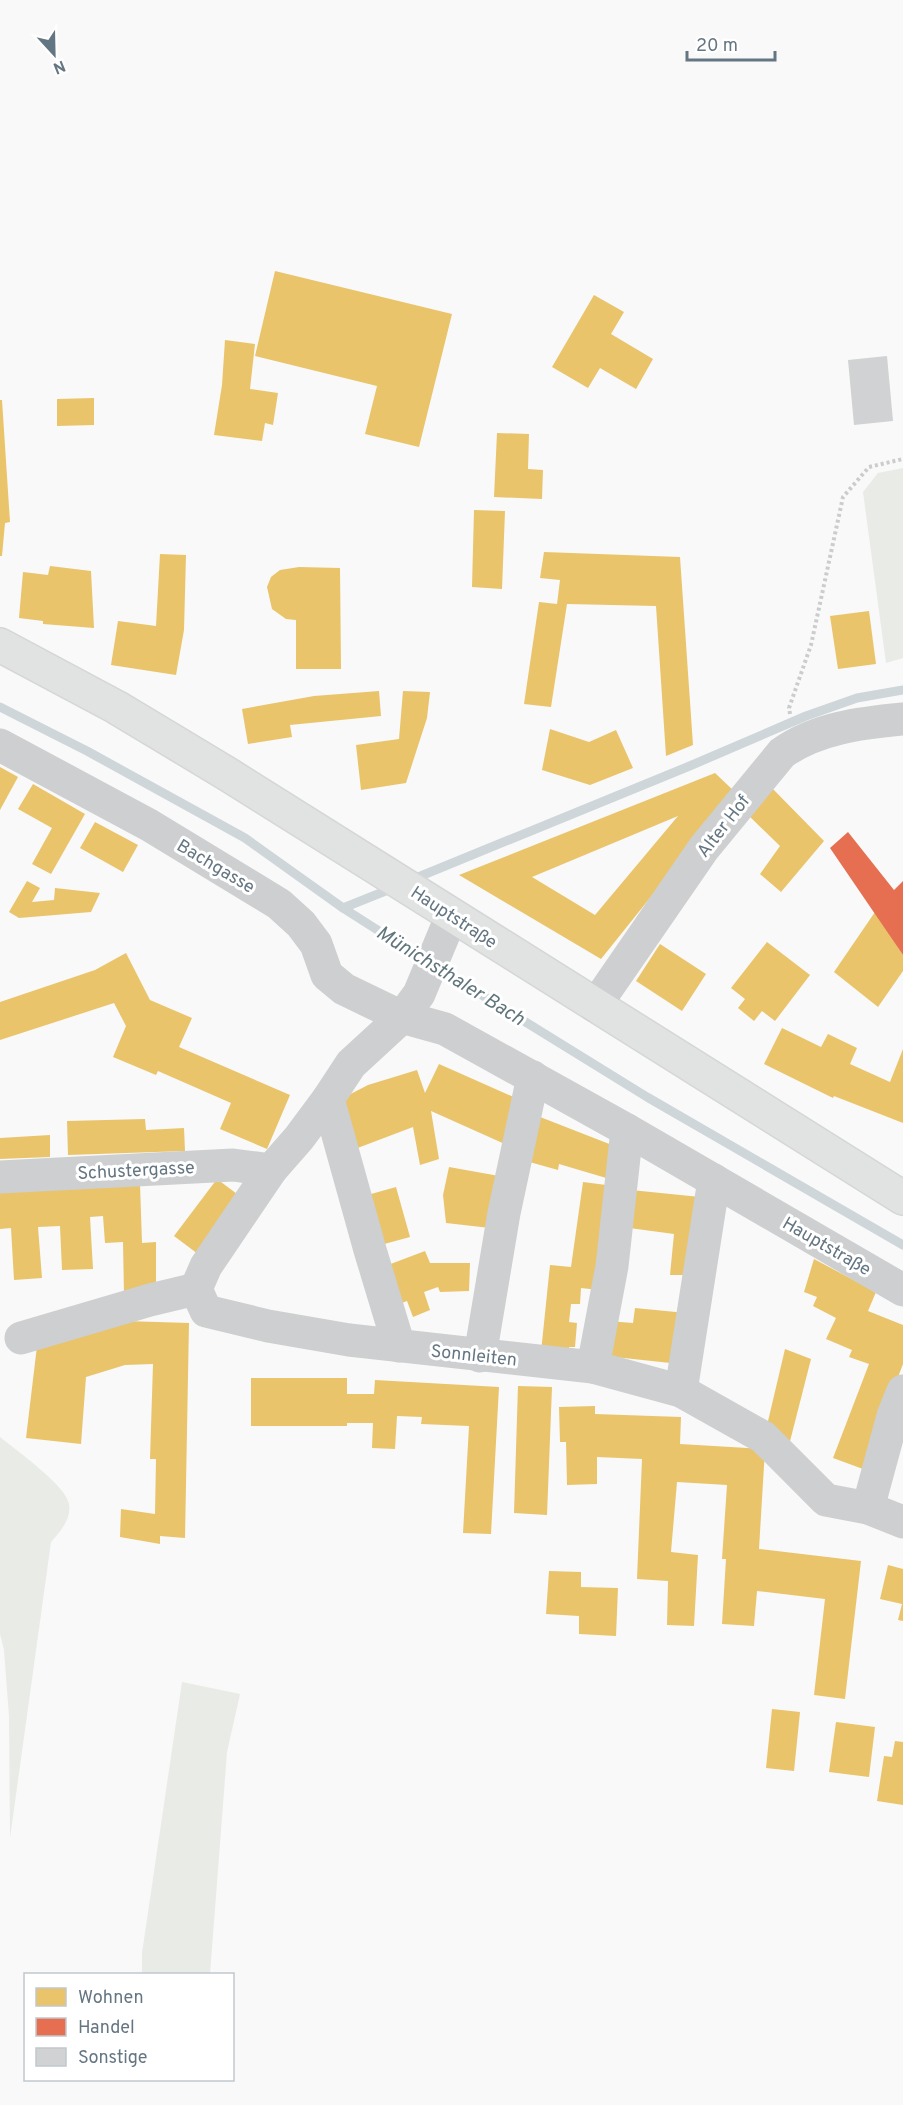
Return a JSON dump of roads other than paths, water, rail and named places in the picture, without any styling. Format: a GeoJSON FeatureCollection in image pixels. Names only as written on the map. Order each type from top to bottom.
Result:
{"type":"FeatureCollection","features":[{"type":"Feature","properties":{"kind":"street","name":"Hauptstraße"},"geometry":{"type":"LineString","coordinates":[[0,645],[116,707],[903,1198]]}},
{"type":"Feature","properties":{"kind":"street","name":"Alter Hof"},"geometry":{"type":"LineString","coordinates":[[595,1006],[704,848],[782,753],[796,743],[822,733],[869,722],[903,719]]}},
{"type":"Feature","properties":{"kind":"street","name":"Bachgasse"},"geometry":{"type":"LineString","coordinates":[[0,746],[149,825],[279,904],[301,924],[316,944],[327,975],[344,989],[410,1005]]}},
{"type":"Feature","properties":{"kind":"street"},"geometry":{"type":"LineString","coordinates":[[21,1338],[150,1300],[196,1289],[206,1266],[272,1170],[328,1099],[351,1064],[410,1005],[452,915]]}},
{"type":"Feature","properties":{"kind":"street","name":"Hauptstraße"},"geometry":{"type":"LineString","coordinates":[[410,1005],[446,1029],[627,1130],[903,1290]]}},
{"type":"Feature","properties":{"kind":"street"},"geometry":{"type":"LineString","coordinates":[[480,1356],[504,1213],[533,1077]]}},
{"type":"Feature","properties":{"kind":"street"},"geometry":{"type":"LineString","coordinates":[[328,1099],[399,1346]]}},
{"type":"Feature","properties":{"kind":"street"},"geometry":{"type":"LineString","coordinates":[[593,1367],[612,1266],[627,1130]]}},
{"type":"Feature","properties":{"kind":"street","name":"Schustergasse"},"geometry":{"type":"LineString","coordinates":[[0,1177],[233,1164],[272,1170]]}},
{"type":"Feature","properties":{"kind":"street"},"geometry":{"type":"LineString","coordinates":[[681,1391],[714,1180]]}},
{"type":"Feature","properties":{"kind":"street","name":"Sonnleiten"},"geometry":{"type":"LineString","coordinates":[[196,1289],[206,1311],[268,1326],[349,1340],[593,1367],[681,1391],[763,1437],[826,1500],[868,1508],[903,1522]]}},
{"type":"Feature","properties":{"kind":"street"},"geometry":{"type":"LineString","coordinates":[[868,1508],[893,1416],[903,1390]]}},
{"type":"Feature","properties":{"kind":"waterway"},"geometry":{"type":"LineString","coordinates":[[411,880],[806,716],[857,698],[903,690]]}},
{"type":"Feature","properties":{"kind":"waterway","name":"Münichsthaler Bach"},"geometry":{"type":"LineString","coordinates":[[0,707],[87,751],[245,838],[343,908],[401,945],[647,1097],[903,1245]]}},
{"type":"Feature","properties":{"kind":"waterway"},"geometry":{"type":"LineString","coordinates":[[343,908],[393,888]]}}]}
